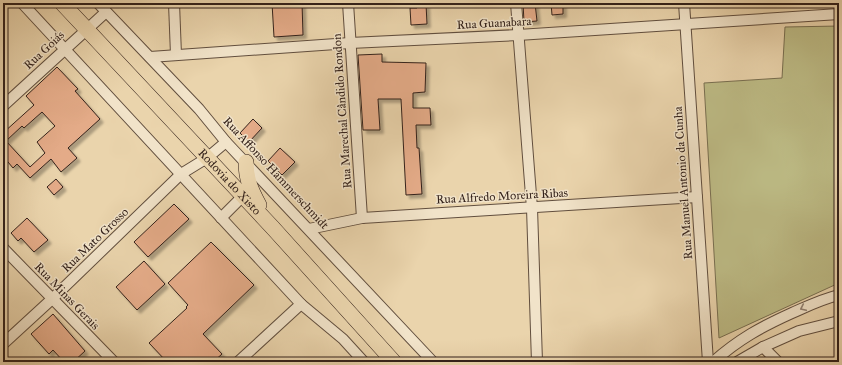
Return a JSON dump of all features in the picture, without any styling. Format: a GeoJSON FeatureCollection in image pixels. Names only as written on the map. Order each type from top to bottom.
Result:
{"type":"FeatureCollection","features":[{"type":"Feature","properties":{"kind":"highway","name":"Rodovia do Xisto"},"geometry":{"type":"LineString","coordinates":[[62,3],[273,228],[394,362]]}},
{"type":"Feature","properties":{"kind":"highway"},"geometry":{"type":"LineString","coordinates":[[246,162],[246,176],[250,189],[273,228]]}},
{"type":"Feature","properties":{"kind":"street"},"geometry":{"type":"LineString","coordinates":[[22,3],[301,304],[343,339],[364,362]]}},
{"type":"Feature","properties":{"kind":"street","name":"Rua Affonso Hammerschmidt"},"geometry":{"type":"LineString","coordinates":[[98,3],[199,109],[226,142],[433,362]]}},
{"type":"Feature","properties":{"kind":"street"},"geometry":{"type":"LineString","coordinates":[[174,3],[176,55]]}},
{"type":"Feature","properties":{"kind":"street","name":"Rua Marechal Cândido Rondon"},"geometry":{"type":"LineString","coordinates":[[348,3],[362,218]]}},
{"type":"Feature","properties":{"kind":"street"},"geometry":{"type":"LineString","coordinates":[[516,3],[532,208],[537,362]]}},
{"type":"Feature","properties":{"kind":"street","name":"Rua Manuel Antonio da Cunha"},"geometry":{"type":"LineString","coordinates":[[684,3],[708,362]]}},
{"type":"Feature","properties":{"kind":"street","name":"Rua Goiás"},"geometry":{"type":"LineString","coordinates":[[3,106],[106,12]]}},
{"type":"Feature","properties":{"kind":"street","name":"Rua Guanabara"},"geometry":{"type":"LineString","coordinates":[[150,57],[350,43],[518,35],[839,14]]}},
{"type":"Feature","properties":{"kind":"street","name":"Rua Mato Grosso"},"geometry":{"type":"LineString","coordinates":[[3,344],[52,299],[181,174],[207,158],[226,142]]}},
{"type":"Feature","properties":{"kind":"street"},"geometry":{"type":"LineString","coordinates":[[221,218],[243,196]]}},
{"type":"Feature","properties":{"kind":"street","name":"Rua Alfredo Moreira Ribas"},"geometry":{"type":"LineString","coordinates":[[309,229],[362,218],[697,197]]}},
{"type":"Feature","properties":{"kind":"street","name":"Rua Minas Gerais"},"geometry":{"type":"LineString","coordinates":[[3,248],[114,362]]}},
{"type":"Feature","properties":{"kind":"street"},"geometry":{"type":"LineString","coordinates":[[713,362],[728,349],[754,331],[824,298],[839,295]]}},
{"type":"Feature","properties":{"kind":"street"},"geometry":{"type":"LineString","coordinates":[[238,362],[301,304]]}},
{"type":"Feature","properties":{"kind":"street"},"geometry":{"type":"LineString","coordinates":[[737,362],[763,347],[799,331],[839,322]]}},
{"type":"Feature","properties":{"kind":"street"},"geometry":{"type":"LineString","coordinates":[[763,347],[778,362]]}},
{"type":"Feature","properties":{"kind":"shaded area"},"geometry":{"type":"Polygon","coordinates":[[[839,26],[839,283],[719,338],[704,83],[782,78],[785,27],[839,26]]]}},
{"type":"Feature","properties":{"kind":"building"},"geometry":{"type":"Polygon","coordinates":[[[272,3],[302,3],[303,35],[274,37],[272,3]]]}},
{"type":"Feature","properties":{"kind":"building"},"geometry":{"type":"Polygon","coordinates":[[[523,3],[535,3],[537,21],[524,22],[523,3]]]}},
{"type":"Feature","properties":{"kind":"building"},"geometry":{"type":"Polygon","coordinates":[[[551,3],[563,3],[563,14],[552,15],[551,3]]]}},
{"type":"Feature","properties":{"kind":"building"},"geometry":{"type":"Polygon","coordinates":[[[417,4],[426,4],[427,24],[411,25],[410,8],[417,8],[417,4]]]}},
{"type":"Feature","properties":{"kind":"building"},"geometry":{"type":"Polygon","coordinates":[[[382,54],[382,62],[426,63],[425,92],[413,93],[413,108],[430,108],[431,125],[416,125],[422,194],[406,195],[401,99],[378,99],[380,130],[363,130],[358,55],[382,54]]]}},
{"type":"Feature","properties":{"kind":"building"},"geometry":{"type":"Polygon","coordinates":[[[57,67],[78,89],[75,91],[100,119],[68,148],[77,158],[61,172],[51,159],[30,178],[17,164],[13,168],[3,156],[3,133],[34,105],[26,96],[57,67]],[[42,112],[24,128],[22,126],[6,141],[30,167],[45,153],[37,142],[55,126],[42,112]]]}},
{"type":"Feature","properties":{"kind":"building"},"geometry":{"type":"Polygon","coordinates":[[[253,119],[262,128],[249,142],[240,133],[253,119]]]}},
{"type":"Feature","properties":{"kind":"building"},"geometry":{"type":"Polygon","coordinates":[[[280,148],[295,162],[282,175],[268,161],[280,148]]]}},
{"type":"Feature","properties":{"kind":"building"},"geometry":{"type":"Polygon","coordinates":[[[56,179],[63,187],[54,195],[47,187],[56,179]]]}},
{"type":"Feature","properties":{"kind":"building"},"geometry":{"type":"Polygon","coordinates":[[[174,204],[189,219],[148,257],[134,242],[174,204]]]}},
{"type":"Feature","properties":{"kind":"building"},"geometry":{"type":"Polygon","coordinates":[[[27,218],[48,240],[34,252],[21,238],[18,241],[11,233],[27,218]]]}},
{"type":"Feature","properties":{"kind":"building"},"geometry":{"type":"Polygon","coordinates":[[[211,242],[254,285],[203,334],[222,354],[213,362],[167,362],[149,343],[187,308],[186,307],[188,305],[168,283],[211,242]]]}},
{"type":"Feature","properties":{"kind":"building"},"geometry":{"type":"Polygon","coordinates":[[[144,261],[165,284],[137,310],[116,287],[144,261]]]}},
{"type":"Feature","properties":{"kind":"building"},"geometry":{"type":"Polygon","coordinates":[[[53,314],[85,351],[73,362],[64,362],[53,350],[49,354],[31,334],[53,314]]]}}]}
